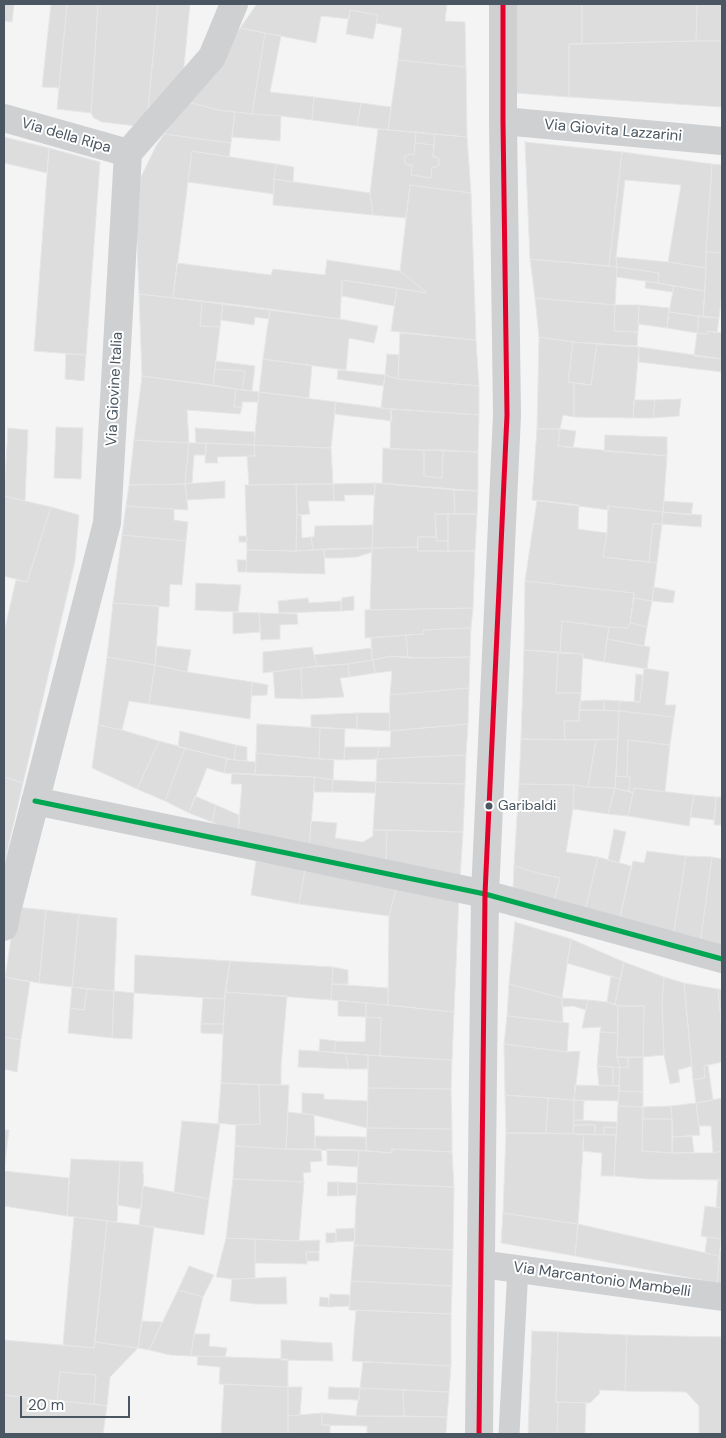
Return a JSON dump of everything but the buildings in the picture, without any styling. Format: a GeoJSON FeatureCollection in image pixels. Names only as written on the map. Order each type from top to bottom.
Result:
{"type":"FeatureCollection","features":[{"type":"Feature","properties":{"kind":"street"},"geometry":{"type":"LineString","coordinates":[[128,153],[212,57],[234,4]]}},
{"type":"Feature","properties":{"kind":"street"},"geometry":{"type":"LineString","coordinates":[[479,1434],[485,894],[507,415],[503,4]]}},
{"type":"Feature","properties":{"kind":"street","name":"Via della Ripa"},"geometry":{"type":"LineString","coordinates":[[4,118],[128,153]]}},
{"type":"Feature","properties":{"kind":"street","name":"Via Giovita Lazzarini"},"geometry":{"type":"LineString","coordinates":[[503,121],[722,141]]}},
{"type":"Feature","properties":{"kind":"street","name":"Via Giovine Italia"},"geometry":{"type":"LineString","coordinates":[[4,927],[107,523],[128,153]]}},
{"type":"Feature","properties":{"kind":"street"},"geometry":{"type":"LineString","coordinates":[[35,801],[485,894],[722,958]]}},
{"type":"Feature","properties":{"kind":"street","name":"Via Marcantonio Mambelli"},"geometry":{"type":"LineString","coordinates":[[481,1264],[722,1297]]}},
{"type":"Feature","properties":{"kind":"lane"},"geometry":{"type":"LineString","coordinates":[[509,1434],[518,1268]]}},
{"type":"Feature","properties":{"kind":"transit line"},"geometry":{"type":"LineString","coordinates":[[479,1434],[485,894],[507,415],[503,4]]}},
{"type":"Feature","properties":{"kind":"transit line"},"geometry":{"type":"LineString","coordinates":[[35,801],[485,894],[722,959]]}},
{"type":"Feature","properties":{"kind":"place","name":"Garibaldi"},"geometry":{"type":"Point","coordinates":[489,806]}}]}
